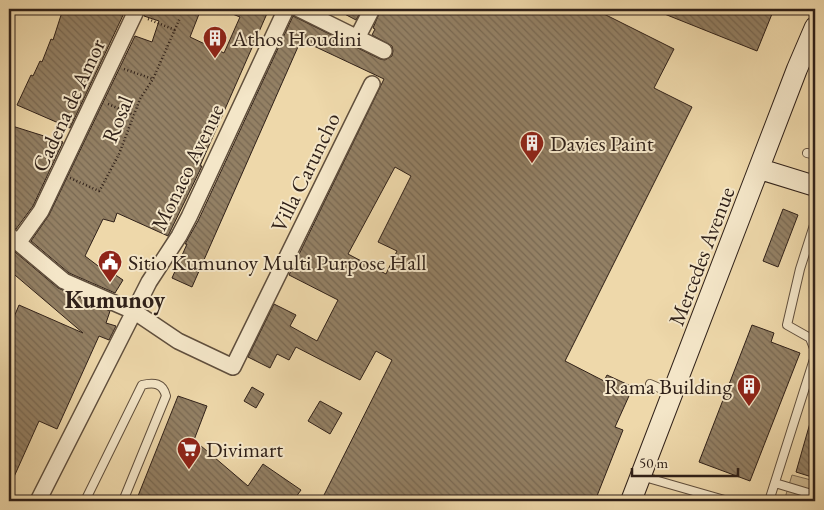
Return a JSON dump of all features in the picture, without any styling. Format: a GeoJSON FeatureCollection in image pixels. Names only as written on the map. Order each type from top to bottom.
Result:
{"type":"FeatureCollection","features":[{"type":"Feature","properties":{"kind":"main road","name":"Mercedes Avenue"},"geometry":{"type":"LineString","coordinates":[[631,501],[797,69],[815,27]]}},
{"type":"Feature","properties":{"kind":"main road"},"geometry":{"type":"LineString","coordinates":[[760,169],[815,186]]}},
{"type":"Feature","properties":{"kind":"street","name":"Cadena de Amor"},"geometry":{"type":"LineString","coordinates":[[13,239],[41,211],[137,9]]}},
{"type":"Feature","properties":{"kind":"street","name":"Monaco Avenue"},"geometry":{"type":"LineString","coordinates":[[38,501],[149,282],[189,217],[286,9]]}},
{"type":"Feature","properties":{"kind":"street"},"geometry":{"type":"LineString","coordinates":[[299,9],[384,51]]}},
{"type":"Feature","properties":{"kind":"street"},"geometry":{"type":"LineString","coordinates":[[357,38],[372,9]]}},
{"type":"Feature","properties":{"kind":"street","name":"Villa Caruncho"},"geometry":{"type":"LineString","coordinates":[[135,312],[178,342],[233,367],[372,84]]}},
{"type":"Feature","properties":{"kind":"street"},"geometry":{"type":"LineString","coordinates":[[13,239],[64,281],[135,312]]}},
{"type":"Feature","properties":{"kind":"lane"},"geometry":{"type":"LineString","coordinates":[[807,153],[815,155]]}},
{"type":"Feature","properties":{"kind":"lane"},"geometry":{"type":"LineString","coordinates":[[815,222],[800,268],[787,325],[810,338],[815,351]]}},
{"type":"Feature","properties":{"kind":"lane"},"geometry":{"type":"LineString","coordinates":[[769,501],[815,356]]}},
{"type":"Feature","properties":{"kind":"lane"},"geometry":{"type":"LineString","coordinates":[[85,501],[142,384],[160,384],[164,388],[166,396],[123,501]]}},
{"type":"Feature","properties":{"kind":"lane"},"geometry":{"type":"LineString","coordinates":[[650,384],[673,394]]}},
{"type":"Feature","properties":{"kind":"lane"},"geometry":{"type":"LineString","coordinates":[[641,476],[728,501]]}},
{"type":"Feature","properties":{"kind":"lane"},"geometry":{"type":"LineString","coordinates":[[775,483],[815,495]]}},
{"type":"Feature","properties":{"kind":"path","name":"Rosal"},"geometry":{"type":"LineString","coordinates":[[59,173],[99,191],[119,154],[140,99],[153,79],[180,18]]}},
{"type":"Feature","properties":{"kind":"path"},"geometry":{"type":"LineString","coordinates":[[110,64],[153,79]]}},
{"type":"Feature","properties":{"kind":"path"},"geometry":{"type":"LineString","coordinates":[[95,98],[134,115]]}},
{"type":"Feature","properties":{"kind":"shaded area"},"geometry":{"type":"Polygon","coordinates":[[[792,475],[815,481],[815,501],[784,501],[792,475]]]}},
{"type":"Feature","properties":{"kind":"building"},"geometry":{"type":"Polygon","coordinates":[[[63,9],[118,9],[125,11],[70,128],[17,105],[31,75],[33,76],[40,61],[42,62],[51,39],[53,40],[63,9]]]}},
{"type":"Feature","properties":{"kind":"building"},"geometry":{"type":"Polygon","coordinates":[[[146,9],[201,9],[190,37],[224,53],[240,17],[220,9],[269,9],[200,166],[202,166],[168,236],[117,213],[114,222],[103,219],[85,256],[106,272],[108,270],[123,280],[115,293],[69,273],[31,241],[49,215],[135,36],[152,42],[159,21],[144,16],[146,9]]]}},
{"type":"Feature","properties":{"kind":"building"},"geometry":{"type":"Polygon","coordinates":[[[335,9],[362,9],[356,20],[335,9]]]}},
{"type":"Feature","properties":{"kind":"building"},"geometry":{"type":"Polygon","coordinates":[[[381,9],[594,9],[674,49],[654,88],[692,107],[565,361],[604,381],[607,375],[633,387],[615,427],[623,430],[595,501],[548,501],[539,498],[538,501],[321,501],[392,360],[376,351],[360,380],[296,347],[289,360],[277,354],[270,368],[248,357],[274,304],[296,315],[290,326],[317,341],[338,300],[289,275],[384,79],[301,40],[192,287],[172,278],[187,244],[185,244],[198,221],[293,16],[385,60],[392,56],[392,46],[372,35],[375,29],[373,28],[381,9]],[[395,167],[348,254],[386,274],[397,251],[378,242],[411,176],[395,167]]]}},
{"type":"Feature","properties":{"kind":"building"},"geometry":{"type":"Polygon","coordinates":[[[652,9],[774,9],[757,51],[652,9]]]}},
{"type":"Feature","properties":{"kind":"building"},"geometry":{"type":"Polygon","coordinates":[[[9,125],[63,142],[33,206],[16,229],[9,226],[9,125]]]}},
{"type":"Feature","properties":{"kind":"building"},"geometry":{"type":"Polygon","coordinates":[[[783,209],[798,215],[778,267],[763,261],[783,209]]]}},
{"type":"Feature","properties":{"kind":"building"},"geometry":{"type":"Polygon","coordinates":[[[9,247],[58,288],[110,311],[106,323],[116,326],[109,340],[99,336],[57,429],[39,421],[9,488],[9,329],[19,305],[83,333],[9,270],[9,247]]]}},
{"type":"Feature","properties":{"kind":"building","name":"Rama Building"},"geometry":{"type":"Polygon","coordinates":[[[752,325],[774,333],[771,342],[800,353],[750,481],[699,462],[752,325]]]}},
{"type":"Feature","properties":{"kind":"building"},"geometry":{"type":"Polygon","coordinates":[[[252,387],[264,394],[256,408],[244,401],[252,387]]]}},
{"type":"Feature","properties":{"kind":"building","name":"Divimart"},"geometry":{"type":"Polygon","coordinates":[[[178,396],[207,406],[194,440],[248,486],[263,464],[301,490],[293,501],[136,501],[178,396]]]}},
{"type":"Feature","properties":{"kind":"building"},"geometry":{"type":"Polygon","coordinates":[[[320,401],[342,413],[330,434],[308,421],[320,401]]]}},
{"type":"Feature","properties":{"kind":"building"},"geometry":{"type":"Polygon","coordinates":[[[812,416],[815,416],[815,478],[796,472],[812,416]]]}},
{"type":"Feature","properties":{"kind":"place","name":"Athos Houdini"},"geometry":{"type":"Point","coordinates":[215,59]}},
{"type":"Feature","properties":{"kind":"place","name":"Davies Paint"},"geometry":{"type":"Point","coordinates":[532,164]}},
{"type":"Feature","properties":{"kind":"place","name":"Sitio Kumunoy Multi Purpose Hall"},"geometry":{"type":"Point","coordinates":[110,283]}},
{"type":"Feature","properties":{"kind":"place","name":"Rama Building"},"geometry":{"type":"Point","coordinates":[749,407]}},
{"type":"Feature","properties":{"kind":"place","name":"Divimart"},"geometry":{"type":"Point","coordinates":[189,470]}},
{"type":"Feature","properties":{"kind":"district","name":"Kumunoy"},"geometry":{"type":"Point","coordinates":[115,300]}}]}
